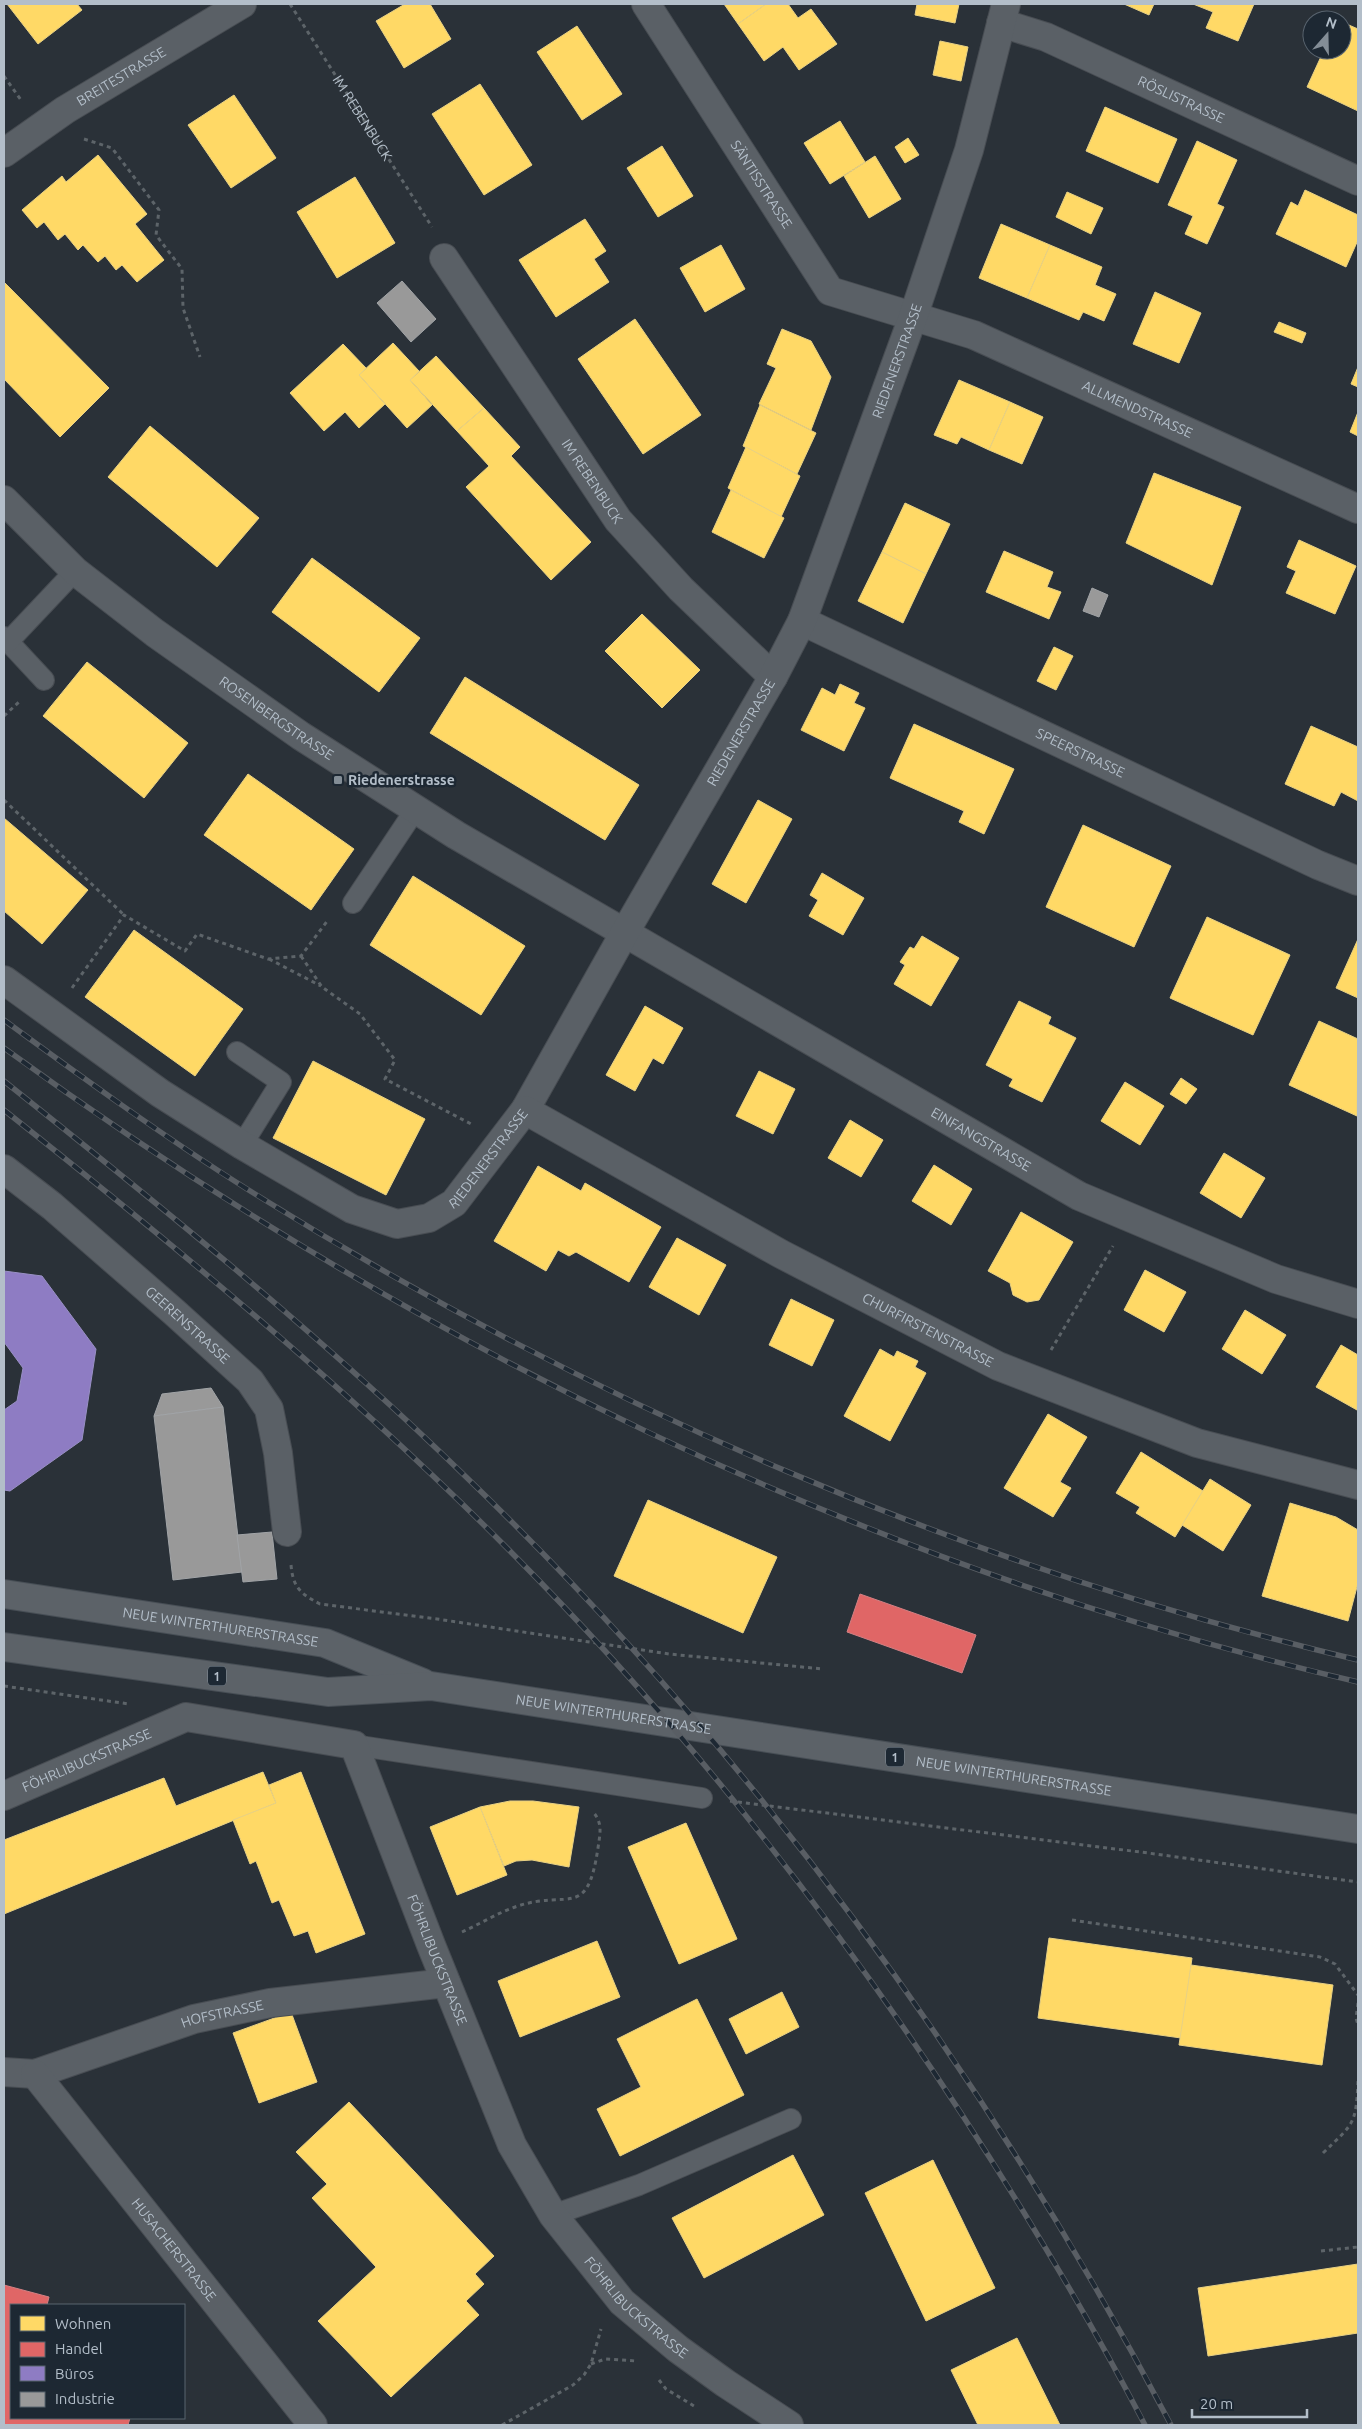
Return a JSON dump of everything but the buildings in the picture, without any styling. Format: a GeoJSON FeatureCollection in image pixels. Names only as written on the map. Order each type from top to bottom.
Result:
{"type":"FeatureCollection","features":[{"type":"Feature","properties":{"kind":"main road","name":"NEUE WINTERTHURERSTRASSE"},"geometry":{"type":"LineString","coordinates":[[4,1594],[324,1643],[431,1686]]}},
{"type":"Feature","properties":{"kind":"main road","name":"NEUE WINTERTHURERSTRASSE"},"geometry":{"type":"LineString","coordinates":[[4,1647],[328,1692],[431,1686],[1358,1829]]}},
{"type":"Feature","properties":{"kind":"street","name":"BREITESTRASSE"},"geometry":{"type":"LineString","coordinates":[[4,153],[64,110],[242,4]]}},
{"type":"Feature","properties":{"kind":"street","name":"SÄNTISSTRASSE"},"geometry":{"type":"LineString","coordinates":[[646,4],[830,290],[913,317]]}},
{"type":"Feature","properties":{"kind":"street","name":"RIEDENERSTRASSE"},"geometry":{"type":"LineString","coordinates":[[4,980],[160,1093],[242,1146],[352,1209],[397,1224],[429,1218],[454,1204],[525,1110],[625,932],[773,677],[802,621],[913,317],[969,150],[1004,14]]}},
{"type":"Feature","properties":{"kind":"street","name":"RÖSLISTRASSE"},"geometry":{"type":"LineString","coordinates":[[1004,14],[1046,37],[1358,181]]}},
{"type":"Feature","properties":{"kind":"street","name":"IM REBENBUCK"},"geometry":{"type":"LineString","coordinates":[[444,258],[618,520],[681,589],[773,677]]}},
{"type":"Feature","properties":{"kind":"street","name":"ALLMENDSTRASSE"},"geometry":{"type":"LineString","coordinates":[[913,317],[974,335],[1358,509]]}},
{"type":"Feature","properties":{"kind":"street","name":"ROSENBERGSTRASSE"},"geometry":{"type":"LineString","coordinates":[[4,500],[75,571],[155,633],[301,736],[456,835],[625,932]]}},
{"type":"Feature","properties":{"kind":"street","name":"SPEERSTRASSE"},"geometry":{"type":"LineString","coordinates":[[802,621],[1318,865],[1358,881]]}},
{"type":"Feature","properties":{"kind":"street","name":"EINFANGSTRASSE"},"geometry":{"type":"LineString","coordinates":[[625,932],[1079,1196],[1276,1280],[1358,1304]]}},
{"type":"Feature","properties":{"kind":"street","name":"CHURFIRSTENSTRASSE"},"geometry":{"type":"LineString","coordinates":[[525,1110],[781,1254],[998,1366],[1197,1443],[1358,1485]]}},
{"type":"Feature","properties":{"kind":"street","name":"GEERENSTRASSE"},"geometry":{"type":"LineString","coordinates":[[4,1169],[52,1206],[167,1305],[250,1381],[269,1409],[278,1454],[287,1532]]}},
{"type":"Feature","properties":{"kind":"street","name":"FÖHRLIBUCKSTRASSE"},"geometry":{"type":"LineString","coordinates":[[4,1796],[186,1717],[354,1745],[446,1982],[512,2145],[553,2215],[622,2302],[678,2349],[725,2384],[789,2425]]}},
{"type":"Feature","properties":{"kind":"street","name":"HOFSTRASSE"},"geometry":{"type":"LineString","coordinates":[[4,2072],[35,2074],[194,2019],[270,2003],[446,1982]]}},
{"type":"Feature","properties":{"kind":"street","name":"HUSACHERSTRASSE"},"geometry":{"type":"LineString","coordinates":[[35,2074],[313,2425]]}},
{"type":"Feature","properties":{"kind":"lane"},"geometry":{"type":"LineString","coordinates":[[44,680],[6,639],[75,571]]}},
{"type":"Feature","properties":{"kind":"lane"},"geometry":{"type":"LineString","coordinates":[[353,903],[415,810]]}},
{"type":"Feature","properties":{"kind":"lane"},"geometry":{"type":"LineString","coordinates":[[237,1052],[281,1082],[242,1146]]}},
{"type":"Feature","properties":{"kind":"lane"},"geometry":{"type":"LineString","coordinates":[[354,1745],[702,1798]]}},
{"type":"Feature","properties":{"kind":"lane"},"geometry":{"type":"LineString","coordinates":[[553,2215],[639,2185],[791,2120]]}},
{"type":"Feature","properties":{"kind":"path","name":"IM REBENBUCK"},"geometry":{"type":"LineString","coordinates":[[290,4],[435,232]]}},
{"type":"Feature","properties":{"kind":"path"},"geometry":{"type":"LineString","coordinates":[[4,76],[26,107]]}},
{"type":"Feature","properties":{"kind":"path"},"geometry":{"type":"LineString","coordinates":[[78,136],[112,148],[159,210],[156,235],[182,269],[183,308],[200,357]]}},
{"type":"Feature","properties":{"kind":"path"},"geometry":{"type":"LineString","coordinates":[[4,716],[20,702]]}},
{"type":"Feature","properties":{"kind":"path"},"geometry":{"type":"LineString","coordinates":[[4,800],[124,915],[185,951],[197,934],[268,959],[322,987],[360,1014],[396,1060],[385,1079],[475,1126]]}},
{"type":"Feature","properties":{"kind":"path"},"geometry":{"type":"LineString","coordinates":[[71,990],[124,915]]}},
{"type":"Feature","properties":{"kind":"path"},"geometry":{"type":"LineString","coordinates":[[268,959],[301,956],[329,919]]}},
{"type":"Feature","properties":{"kind":"path"},"geometry":{"type":"LineString","coordinates":[[301,956],[322,987]]}},
{"type":"Feature","properties":{"kind":"path"},"geometry":{"type":"LineString","coordinates":[[1038,1381],[1054,1342],[1116,1241]]}},
{"type":"Feature","properties":{"kind":"path"},"geometry":{"type":"LineString","coordinates":[[287,1532],[292,1578],[303,1595],[320,1604],[437,1619],[669,1654],[823,1669]]}},
{"type":"Feature","properties":{"kind":"path"},"geometry":{"type":"LineString","coordinates":[[4,1686],[130,1704]]}},
{"type":"Feature","properties":{"kind":"path"},"geometry":{"type":"LineString","coordinates":[[702,1798],[1148,1853],[1358,1882]]}},
{"type":"Feature","properties":{"kind":"path"},"geometry":{"type":"LineString","coordinates":[[432,1945],[518,1906],[544,1901],[567,1900],[583,1894],[591,1882],[600,1833],[599,1819],[590,1809]]}},
{"type":"Feature","properties":{"kind":"path"},"geometry":{"type":"LineString","coordinates":[[1072,1920],[1320,1958],[1335,1964],[1358,1996]]}},
{"type":"Feature","properties":{"kind":"path"},"geometry":{"type":"LineString","coordinates":[[1358,2003],[1356,2018],[1358,2024]]}},
{"type":"Feature","properties":{"kind":"path"},"geometry":{"type":"LineString","coordinates":[[1323,2153],[1352,2125],[1357,2112],[1358,2081]]}},
{"type":"Feature","properties":{"kind":"path"},"geometry":{"type":"LineString","coordinates":[[1321,2251],[1358,2247]]}},
{"type":"Feature","properties":{"kind":"path"},"geometry":{"type":"LineString","coordinates":[[502,2425],[573,2385],[584,2375],[590,2364],[604,2320]]}},
{"type":"Feature","properties":{"kind":"path"},"geometry":{"type":"LineString","coordinates":[[590,2364],[605,2359],[628,2359],[644,2363]]}},
{"type":"Feature","properties":{"kind":"path"},"geometry":{"type":"LineString","coordinates":[[655,2374],[666,2389],[702,2408]]}},
{"type":"Feature","properties":{"kind":"railway"},"geometry":{"type":"LineString","coordinates":[[4,1020],[154,1128],[247,1189],[377,1267],[510,1340],[645,1408],[783,1470],[924,1527],[1067,1577],[1211,1622],[1358,1660]]}},
{"type":"Feature","properties":{"kind":"railway"},"geometry":{"type":"LineString","coordinates":[[4,1048],[159,1155],[318,1255],[482,1348],[649,1433],[821,1509],[997,1576],[1176,1634],[1358,1682]]}},
{"type":"Feature","properties":{"kind":"railway"},"geometry":{"type":"LineString","coordinates":[[4,1081],[238,1272],[296,1321],[408,1422],[568,1579],[668,1689],[764,1803],[855,1921],[942,2042],[1023,2167],[1099,2295],[1171,2425]]}},
{"type":"Feature","properties":{"kind":"railway"},"geometry":{"type":"LineString","coordinates":[[4,1110],[197,1266],[384,1430],[503,1544],[577,1620],[648,1699],[716,1779],[782,1862],[846,1947],[907,2033],[966,2121],[1039,2237],[1145,2425]]}},
{"type":"Feature","properties":{"kind":"place","name":"Riedenerstrasse"},"geometry":{"type":"Point","coordinates":[338,780]}}]}
